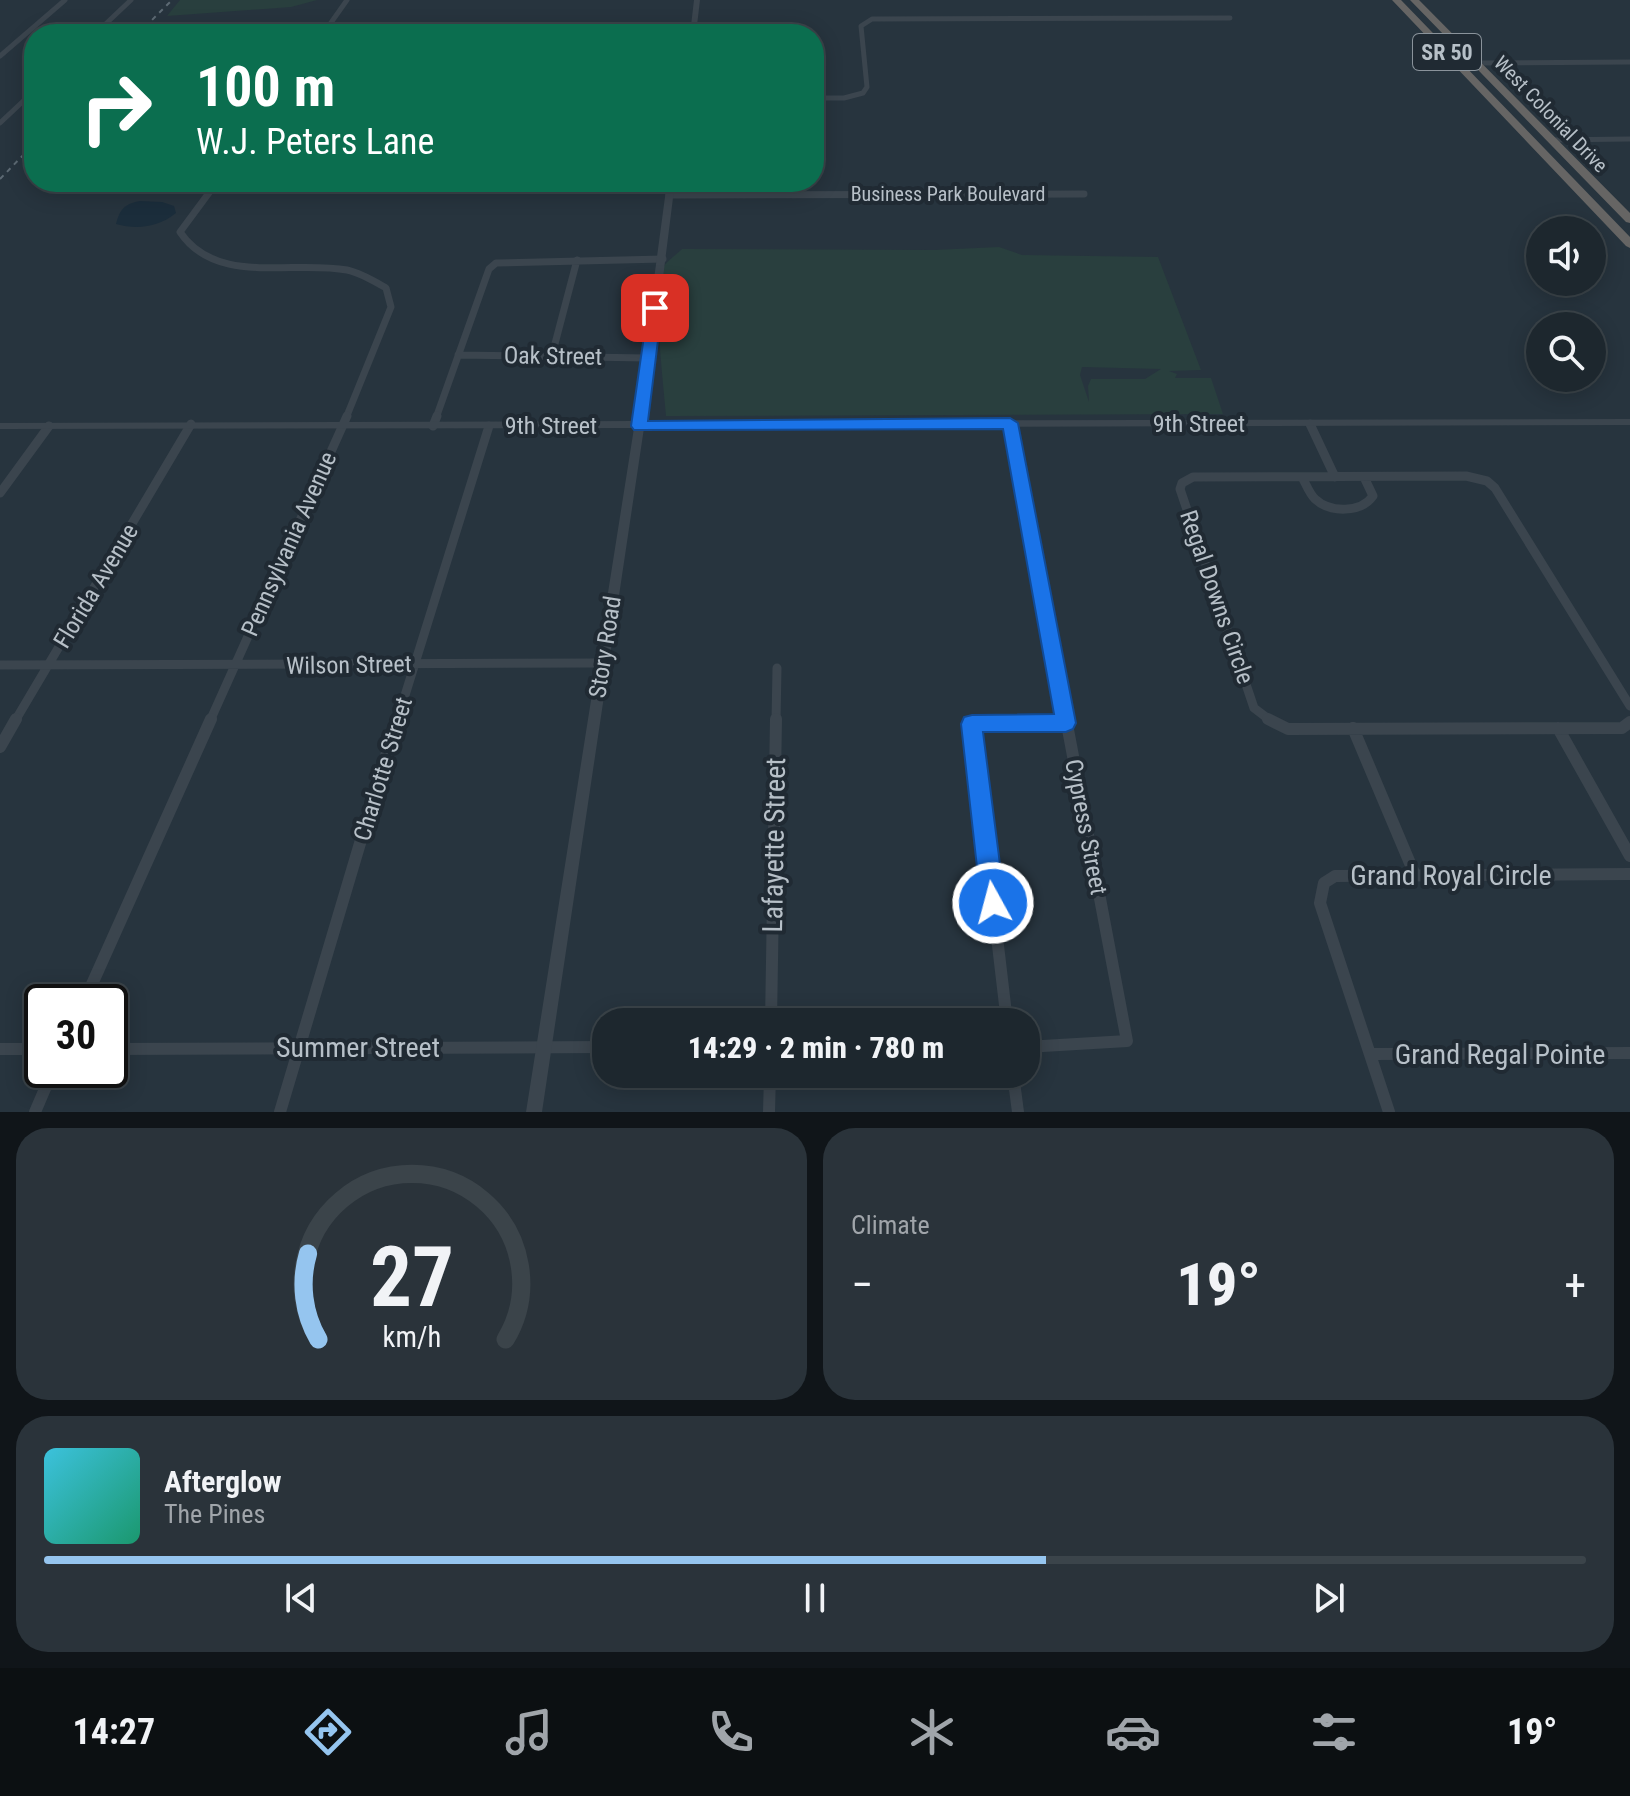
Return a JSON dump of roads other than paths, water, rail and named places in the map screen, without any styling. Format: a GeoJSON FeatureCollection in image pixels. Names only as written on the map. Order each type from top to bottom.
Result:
{"type":"FeatureCollection","features":[{"type":"Feature","properties":{"kind":"highway","name":"West Colonial Drive"},"geometry":{"type":"LineString","coordinates":[[1396,0],[1630,244]]}},
{"type":"Feature","properties":{"kind":"highway","name":"West Colonial Drive"},"geometry":{"type":"LineString","coordinates":[[1412,1],[1630,220]]}},
{"type":"Feature","properties":{"kind":"highway"},"geometry":{"type":"LineString","coordinates":[[1412,17],[1426,20],[1448,35]]}},
{"type":"Feature","properties":{"kind":"highway"},"geometry":{"type":"LineString","coordinates":[[1498,105],[1533,133],[1551,140]]}},
{"type":"Feature","properties":{"kind":"street"},"geometry":{"type":"LineString","coordinates":[[37,24],[65,0]]}},
{"type":"Feature","properties":{"kind":"street"},"geometry":{"type":"LineString","coordinates":[[106,24],[131,0]]}},
{"type":"Feature","properties":{"kind":"street"},"geometry":{"type":"LineString","coordinates":[[330,24],[347,0]]}},
{"type":"Feature","properties":{"kind":"street"},"geometry":{"type":"LineString","coordinates":[[694,24],[697,0]]}},
{"type":"Feature","properties":{"kind":"street"},"geometry":{"type":"LineString","coordinates":[[824,98],[856,96],[867,87],[861,26],[872,19],[1230,18]]}},
{"type":"Feature","properties":{"kind":"street"},"geometry":{"type":"LineString","coordinates":[[0,56],[24,35]]}},
{"type":"Feature","properties":{"kind":"street"},"geometry":{"type":"LineString","coordinates":[[1476,63],[1630,62]]}},
{"type":"Feature","properties":{"kind":"street"},"geometry":{"type":"LineString","coordinates":[[0,123],[24,100]]}},
{"type":"Feature","properties":{"kind":"street"},"geometry":{"type":"LineString","coordinates":[[1551,140],[1630,139]]}},
{"type":"Feature","properties":{"kind":"street","name":"Pennsylvania Avenue"},"geometry":{"type":"LineString","coordinates":[[92,984],[343,425],[391,307],[386,288],[370,277],[348,270],[243,266],[213,261],[192,252],[180,232],[210,192]]}},
{"type":"Feature","properties":{"kind":"street","name":"Story Road"},"geometry":{"type":"LineString","coordinates":[[534,1112],[639,426],[669,192]]}},
{"type":"Feature","properties":{"kind":"street","name":"Business Park Boulevard"},"geometry":{"type":"LineString","coordinates":[[669,195],[1084,194]]}},
{"type":"Feature","properties":{"kind":"street"},"geometry":{"type":"LineString","coordinates":[[433,426],[489,269],[507,261],[663,259]]}},
{"type":"Feature","properties":{"kind":"street"},"geometry":{"type":"LineString","coordinates":[[552,355],[577,260]]}},
{"type":"Feature","properties":{"kind":"street","name":"Oak Street"},"geometry":{"type":"LineString","coordinates":[[458,355],[647,358]]}},
{"type":"Feature","properties":{"kind":"street","name":"9th Street"},"geometry":{"type":"LineString","coordinates":[[0,426],[1630,422]]}},
{"type":"Feature","properties":{"kind":"street","name":"Cypress Street"},"geometry":{"type":"LineString","coordinates":[[1010,423],[1127,1041],[1040,1046]]}},
{"type":"Feature","properties":{"kind":"street","name":"Florida Avenue"},"geometry":{"type":"LineString","coordinates":[[0,747],[191,424]]}},
{"type":"Feature","properties":{"kind":"street"},"geometry":{"type":"LineString","coordinates":[[1310,424],[1335,477]]}},
{"type":"Feature","properties":{"kind":"street"},"geometry":{"type":"LineString","coordinates":[[0,493],[49,426]]}},
{"type":"Feature","properties":{"kind":"street","name":"Charlotte Street"},"geometry":{"type":"LineString","coordinates":[[280,1112],[489,426]]}},
{"type":"Feature","properties":{"kind":"street","name":"Regal Downs Circle"},"geometry":{"type":"LineString","coordinates":[[1630,706],[1495,488],[1487,481],[1466,476],[1193,477],[1182,483],[1180,489],[1254,708],[1273,723],[1288,729],[1622,728],[1630,722]]}},
{"type":"Feature","properties":{"kind":"street"},"geometry":{"type":"LineString","coordinates":[[1302,477],[1314,498],[1335,508],[1363,507],[1370,503],[1373,496],[1364,477]]}},
{"type":"Feature","properties":{"kind":"street","name":"Wilson Street"},"geometry":{"type":"LineString","coordinates":[[0,665],[602,663]]}},
{"type":"Feature","properties":{"kind":"street","name":"Lafayette Street"},"geometry":{"type":"LineString","coordinates":[[771,1008],[777,668]]}},
{"type":"Feature","properties":{"kind":"street"},"geometry":{"type":"LineString","coordinates":[[1005,1008],[972,724],[1066,723]]}},
{"type":"Feature","properties":{"kind":"street"},"geometry":{"type":"LineString","coordinates":[[1353,728],[1415,875]]}},
{"type":"Feature","properties":{"kind":"street"},"geometry":{"type":"LineString","coordinates":[[1558,728],[1630,856]]}},
{"type":"Feature","properties":{"kind":"street","name":"Grand Royal Circle"},"geometry":{"type":"LineString","coordinates":[[1389,1112],[1320,903],[1320,888],[1326,880],[1335,876],[1630,874]]}},
{"type":"Feature","properties":{"kind":"street","name":"Summer Street"},"geometry":{"type":"LineString","coordinates":[[128,1049],[592,1047]]}},
{"type":"Feature","properties":{"kind":"street"},"geometry":{"type":"LineString","coordinates":[[0,1049],[24,1049]]}},
{"type":"Feature","properties":{"kind":"street","name":"Grand Regal Pointe"},"geometry":{"type":"LineString","coordinates":[[1370,1054],[1630,1053]]}},
{"type":"Feature","properties":{"kind":"street"},"geometry":{"type":"LineString","coordinates":[[35,1112],[45,1088]]}},
{"type":"Feature","properties":{"kind":"street"},"geometry":{"type":"LineString","coordinates":[[769,1112],[770,1088]]}},
{"type":"Feature","properties":{"kind":"street"},"geometry":{"type":"LineString","coordinates":[[1015,1088],[1018,1112]]}},
{"type":"Feature","properties":{"kind":"water"},"geometry":{"type":"Polygon","coordinates":[[[140,201],[174,206],[176,213],[148,226],[116,224],[124,208],[140,201]]]}},
{"type":"Feature","properties":{"kind":"railway"},"geometry":{"type":"LineString","coordinates":[[148,24],[172,0]]}},
{"type":"Feature","properties":{"kind":"railway"},"geometry":{"type":"LineString","coordinates":[[0,179],[24,154]]}}]}
